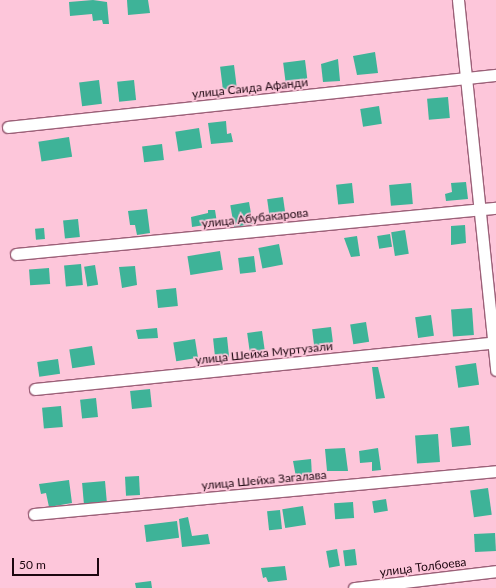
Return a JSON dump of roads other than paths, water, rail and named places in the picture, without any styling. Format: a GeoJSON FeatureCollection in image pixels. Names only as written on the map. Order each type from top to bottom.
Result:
{"type":"FeatureCollection","features":[{"type":"Feature","properties":{"kind":"street"},"geometry":{"type":"LineString","coordinates":[[458,0],[495,342],[496,370]]}},
{"type":"Feature","properties":{"kind":"street","name":"улица Саида Афанди"},"geometry":{"type":"LineString","coordinates":[[8,127],[496,75]]}},
{"type":"Feature","properties":{"kind":"street","name":"улица Абубакарова"},"geometry":{"type":"LineString","coordinates":[[16,254],[496,208]]}},
{"type":"Feature","properties":{"kind":"street","name":"улица Шейха Муртузали"},"geometry":{"type":"LineString","coordinates":[[35,389],[495,342]]}},
{"type":"Feature","properties":{"kind":"street","name":"улица Шейха Загалава"},"geometry":{"type":"LineString","coordinates":[[34,514],[496,471]]}},
{"type":"Feature","properties":{"kind":"street","name":"улица Толбоева"},"geometry":{"type":"LineString","coordinates":[[354,588],[496,571]]}}]}
